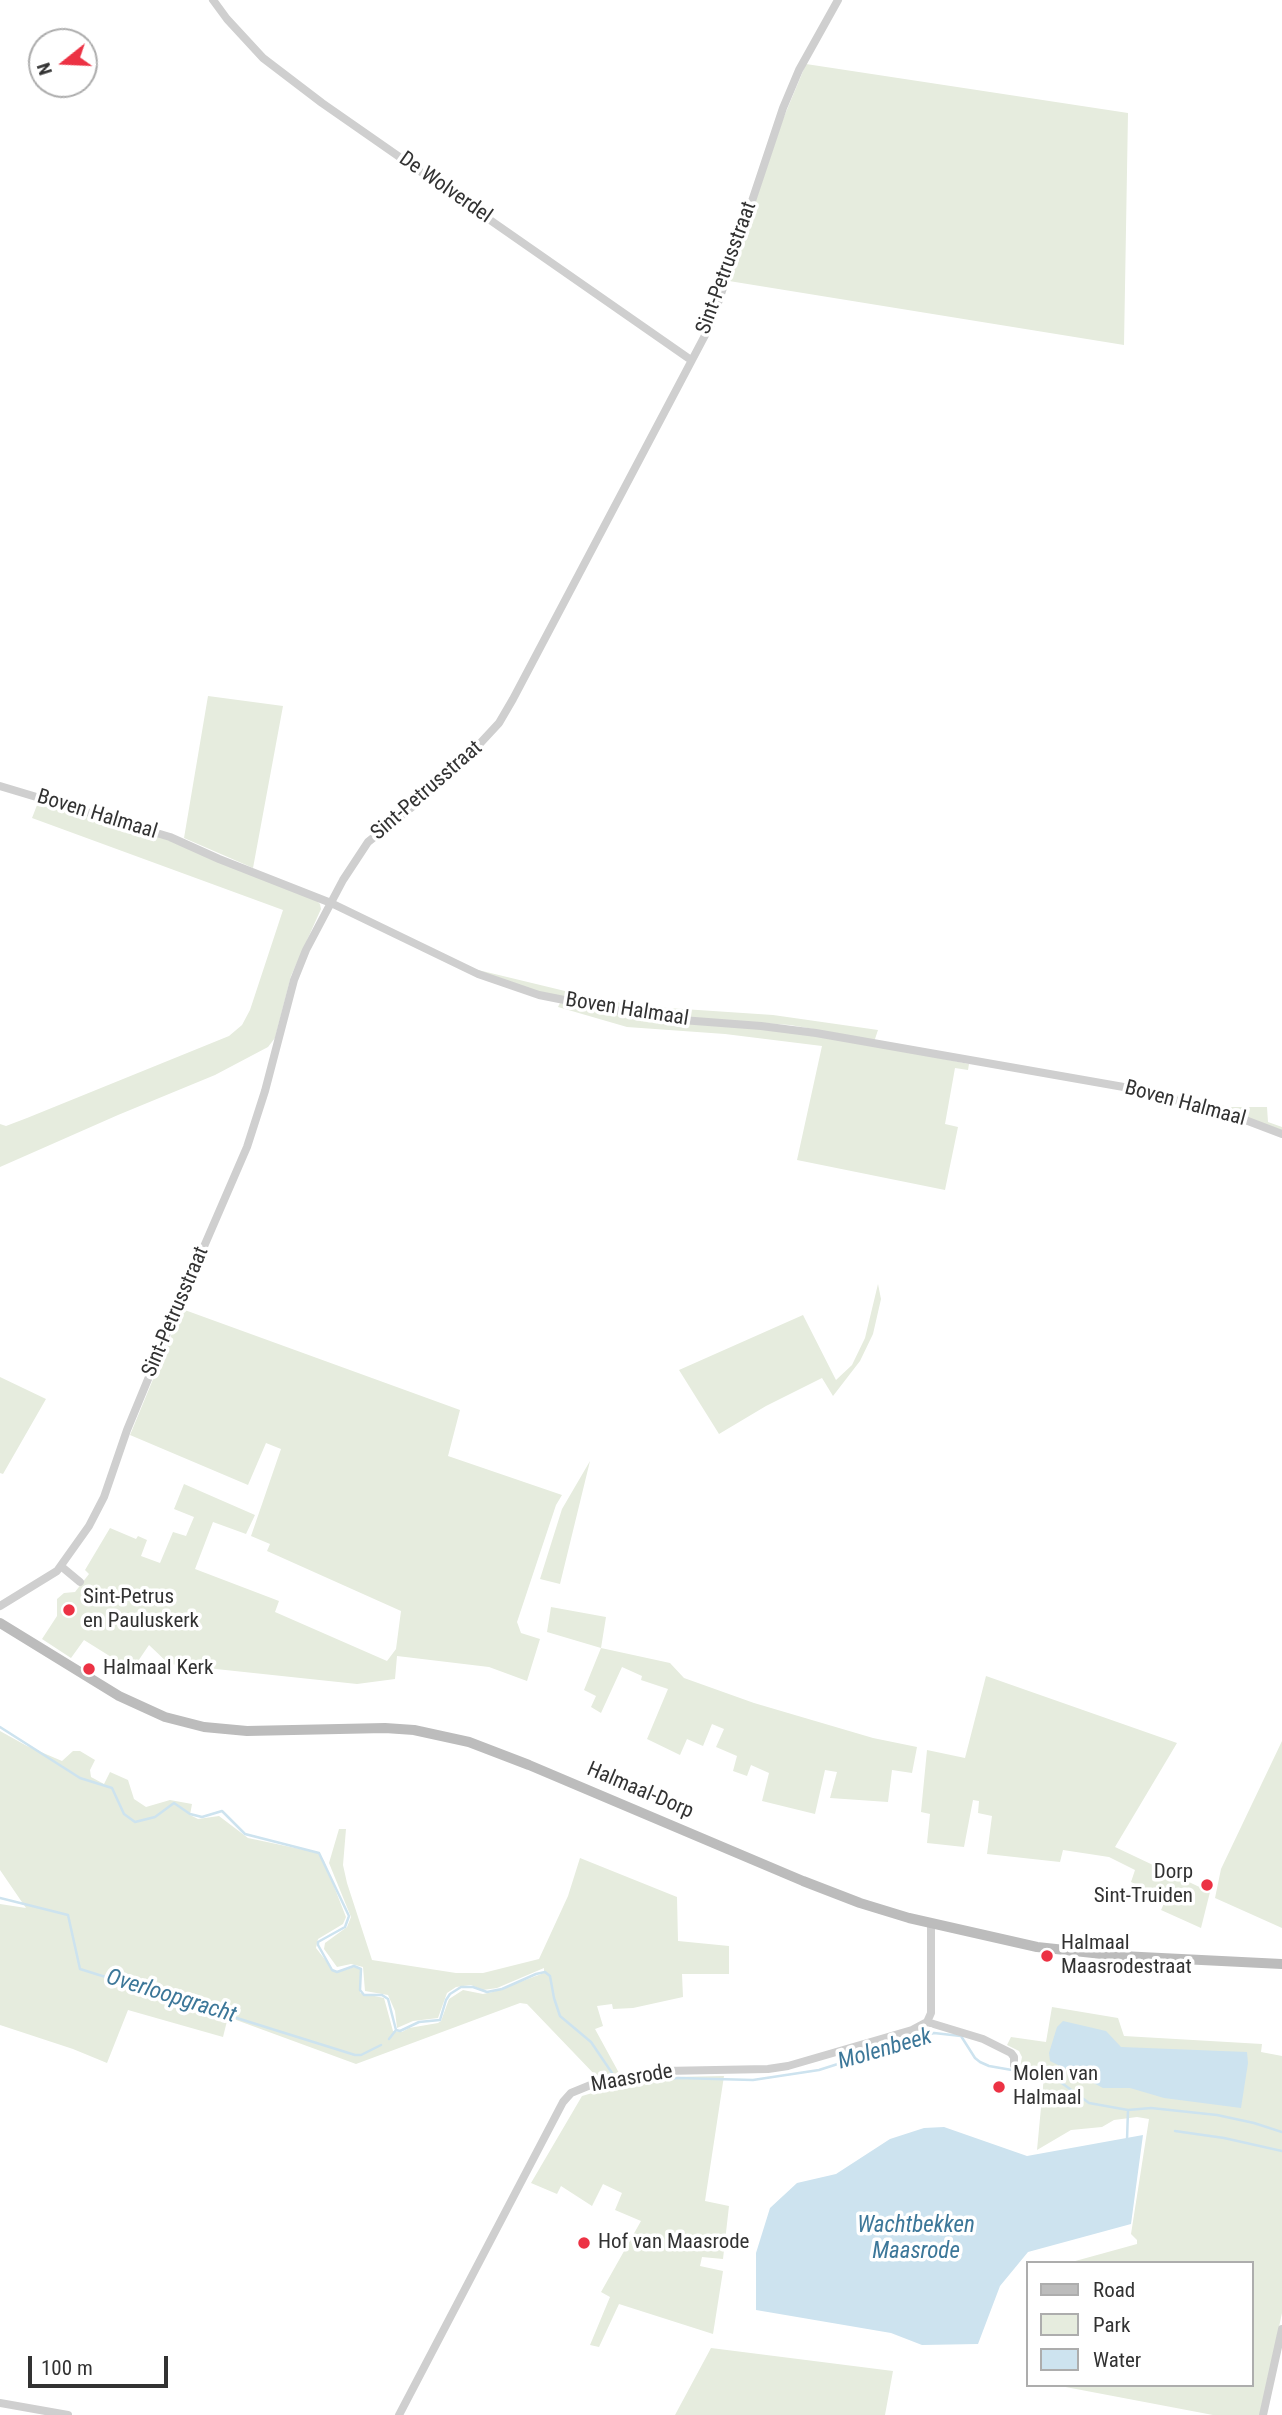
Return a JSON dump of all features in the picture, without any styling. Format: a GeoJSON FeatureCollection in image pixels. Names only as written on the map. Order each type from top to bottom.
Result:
{"type":"FeatureCollection","features":[{"type":"Feature","properties":{"kind":"street","name":"De Wolverdel"},"geometry":{"type":"LineString","coordinates":[[213,0],[244,40],[273,66],[691,360]]}},
{"type":"Feature","properties":{"kind":"street","name":"Sint-Petrusstraat"},"geometry":{"type":"LineString","coordinates":[[0,1606],[62,1567],[89,1526],[104,1497],[127,1430],[247,1147],[265,1091],[294,980],[306,950],[368,842],[432,791],[499,723],[711,324],[783,108],[799,70],[838,0]]}},
{"type":"Feature","properties":{"kind":"street","name":"Boven Halmaal"},"geometry":{"type":"LineString","coordinates":[[0,786],[170,837],[331,903],[447,961],[498,983],[539,995],[655,1018],[816,1033],[1135,1089],[1240,1118],[1282,1134]]}},
{"type":"Feature","properties":{"kind":"street"},"geometry":{"type":"LineString","coordinates":[[62,1567],[80,1581]]}},
{"type":"Feature","properties":{"kind":"street","name":"Halmaal-Dorp"},"geometry":{"type":"LineString","coordinates":[[0,1623],[119,1696],[165,1717],[204,1727],[247,1731],[374,1728],[414,1730],[469,1742],[545,1771],[849,1899],[931,1923],[1037,1948],[1081,1953],[1282,1964]]}},
{"type":"Feature","properties":{"kind":"street"},"geometry":{"type":"LineString","coordinates":[[931,1923],[931,2013],[927,2022],[983,2039],[1011,2053],[1014,2065]]}},
{"type":"Feature","properties":{"kind":"street","name":"Maasrode"},"geometry":{"type":"LineString","coordinates":[[399,2415],[563,2102],[571,2093],[593,2084],[663,2071],[768,2069],[788,2066],[886,2039],[927,2022]]}},
{"type":"Feature","properties":{"kind":"street"},"geometry":{"type":"LineString","coordinates":[[1264,2415],[1282,2329]]}},
{"type":"Feature","properties":{"kind":"street"},"geometry":{"type":"LineString","coordinates":[[0,2403],[68,2415]]}},
{"type":"Feature","properties":{"kind":"green space"},"geometry":{"type":"Polygon","coordinates":[[[806,64],[1128,113],[1124,345],[729,281],[778,131],[806,64]]]}},
{"type":"Feature","properties":{"kind":"green space"},"geometry":{"type":"Polygon","coordinates":[[[208,696],[283,706],[253,868],[184,838],[208,696]]]}},
{"type":"Feature","properties":{"kind":"green space"},"geometry":{"type":"Polygon","coordinates":[[[39,800],[163,837],[316,900],[321,909],[291,976],[275,1038],[268,1047],[215,1075],[0,1167],[0,1124],[6,1126],[27,1118],[229,1036],[242,1025],[250,1010],[283,910],[32,818],[39,800]]]}},
{"type":"Feature","properties":{"kind":"green space"},"geometry":{"type":"Polygon","coordinates":[[[474,969],[638,1006],[773,1015],[878,1030],[873,1045],[969,1064],[968,1070],[955,1068],[945,1124],[958,1127],[945,1190],[797,1160],[822,1046],[725,1034],[627,1027],[558,1007],[560,1003],[657,1022],[825,1031],[790,1025],[656,1015],[551,996],[474,969]]]}},
{"type":"Feature","properties":{"kind":"green space"},"geometry":{"type":"Polygon","coordinates":[[[1170,1094],[1229,1107],[1267,1107],[1268,1122],[1282,1127],[1282,1131],[1170,1094]]]}},
{"type":"Feature","properties":{"kind":"green space"},"geometry":{"type":"Polygon","coordinates":[[[878,1284],[881,1299],[873,1334],[860,1361],[833,1396],[822,1378],[766,1406],[719,1434],[679,1370],[803,1315],[836,1380],[852,1365],[865,1338],[878,1284]]]}},
{"type":"Feature","properties":{"kind":"green space"},"geometry":{"type":"Polygon","coordinates":[[[182,1309],[460,1410],[448,1456],[562,1495],[556,1505],[517,1622],[521,1633],[540,1639],[527,1681],[489,1667],[397,1656],[395,1679],[357,1684],[169,1664],[149,1645],[132,1670],[84,1640],[71,1658],[42,1639],[57,1616],[57,1599],[64,1593],[75,1592],[89,1574],[85,1570],[110,1528],[136,1539],[138,1536],[147,1540],[141,1556],[160,1563],[173,1532],[186,1536],[194,1517],[174,1509],[184,1484],[255,1515],[246,1534],[213,1522],[195,1569],[279,1601],[275,1612],[387,1661],[396,1649],[401,1611],[267,1551],[270,1544],[251,1536],[281,1449],[266,1443],[248,1485],[130,1435],[182,1309]]]}},
{"type":"Feature","properties":{"kind":"green space"},"geometry":{"type":"Polygon","coordinates":[[[0,1377],[46,1399],[3,1474],[0,1473],[0,1377]]]}},
{"type":"Feature","properties":{"kind":"green space"},"geometry":{"type":"Polygon","coordinates":[[[590,1461],[560,1584],[540,1579],[562,1509],[590,1461]]]}},
{"type":"Feature","properties":{"kind":"green space"},"geometry":{"type":"Polygon","coordinates":[[[551,1607],[606,1617],[601,1648],[547,1632],[551,1607]]]}},
{"type":"Feature","properties":{"kind":"green space"},"geometry":{"type":"Polygon","coordinates":[[[601,1648],[670,1663],[684,1678],[754,1703],[873,1738],[917,1747],[912,1773],[892,1770],[888,1802],[830,1798],[837,1772],[825,1770],[815,1814],[762,1801],[769,1773],[751,1765],[747,1776],[733,1771],[737,1756],[716,1747],[724,1729],[712,1724],[703,1746],[687,1739],[680,1755],[647,1739],[668,1689],[641,1680],[642,1676],[622,1667],[601,1713],[591,1707],[596,1696],[584,1690],[601,1648]]]}},
{"type":"Feature","properties":{"kind":"green space"},"geometry":{"type":"Polygon","coordinates":[[[986,1676],[1177,1743],[1115,1847],[1210,1892],[1201,1928],[1161,1910],[1166,1899],[1131,1882],[1135,1870],[1109,1857],[1063,1850],[1060,1862],[987,1854],[992,1816],[978,1813],[979,1801],[973,1800],[964,1847],[927,1843],[930,1814],[921,1812],[927,1750],[965,1758],[986,1676]]]}},
{"type":"Feature","properties":{"kind":"green space"},"geometry":{"type":"Polygon","coordinates":[[[0,1731],[62,1761],[73,1751],[80,1751],[95,1760],[90,1770],[91,1777],[104,1784],[110,1772],[128,1780],[134,1799],[146,1807],[170,1800],[192,1804],[190,1815],[198,1819],[219,1816],[248,1838],[319,1853],[346,1917],[343,1924],[318,1939],[316,1948],[334,1971],[354,1967],[360,1969],[360,1993],[384,1998],[393,2031],[402,2032],[409,2028],[438,2023],[449,1999],[463,1990],[483,1994],[493,1992],[544,1973],[544,1968],[497,1988],[483,1990],[471,1985],[456,1987],[447,1993],[438,2018],[413,2021],[397,2028],[395,2011],[388,1995],[365,1991],[363,1967],[351,1964],[337,1967],[324,1949],[325,1943],[347,1927],[351,1917],[329,1863],[339,1829],[346,1829],[343,1865],[372,1960],[456,1973],[483,1973],[539,1959],[568,1896],[580,1858],[677,1897],[678,1941],[729,1946],[729,1974],[682,1974],[683,1997],[633,2008],[613,2009],[612,2004],[597,2006],[603,2026],[595,2029],[619,2073],[597,2077],[527,2004],[520,2003],[356,2064],[228,2017],[223,2037],[128,2010],[107,2063],[0,2025],[0,1904],[26,1908],[0,1870],[0,1731]]]}},
{"type":"Feature","properties":{"kind":"green space"},"geometry":{"type":"Polygon","coordinates":[[[1282,1741],[1282,1928],[1215,1898],[1221,1869],[1282,1741]]]}},
{"type":"Feature","properties":{"kind":"green space"},"geometry":{"type":"Polygon","coordinates":[[[1052,2007],[1118,2018],[1124,2036],[1262,2044],[1261,2052],[1282,2056],[1282,2313],[1260,2415],[1213,2415],[1066,2387],[1254,2387],[1254,2261],[1075,2261],[1137,2244],[1131,2234],[1149,2119],[1137,2117],[1114,2120],[1102,2127],[1071,2130],[1037,2150],[1044,2076],[1019,2072],[1022,2057],[1019,2051],[1007,2045],[1011,2037],[1046,2042],[1052,2007]]]}},
{"type":"Feature","properties":{"kind":"green space"},"geometry":{"type":"Polygon","coordinates":[[[724,2076],[705,2201],[729,2206],[723,2259],[702,2257],[700,2266],[723,2271],[713,2334],[619,2304],[599,2347],[590,2345],[610,2297],[601,2292],[641,2221],[615,2210],[622,2193],[603,2184],[592,2206],[561,2186],[557,2194],[531,2183],[582,2096],[627,2083],[672,2077],[724,2076]]]}},
{"type":"Feature","properties":{"kind":"green space"},"geometry":{"type":"Polygon","coordinates":[[[711,2348],[893,2371],[885,2415],[675,2415],[711,2348]]]}},
{"type":"Feature","properties":{"kind":"water"},"geometry":{"type":"Polygon","coordinates":[[[1063,2021],[1106,2031],[1121,2047],[1247,2052],[1248,2063],[1241,2108],[1164,2098],[1130,2088],[1103,2088],[1050,2061],[1049,2053],[1057,2027],[1063,2021]]]}},
{"type":"Feature","properties":{"kind":"water","name":"Wachtbekken Maasrode"},"geometry":{"type":"Polygon","coordinates":[[[944,2127],[1027,2156],[1143,2135],[1131,2224],[1028,2252],[1000,2286],[978,2344],[922,2345],[891,2333],[756,2310],[756,2253],[770,2208],[797,2183],[836,2174],[890,2139],[924,2128],[944,2127]]]}},
{"type":"Feature","properties":{"kind":"waterway","name":"Molenbeek"},"geometry":{"type":"LineString","coordinates":[[0,1727],[80,1778],[112,1788],[124,1814],[135,1822],[155,1817],[174,1803],[190,1814],[202,1817],[222,1811],[245,1834],[319,1853],[349,1916],[345,1927],[318,1942],[318,1945],[332,1970],[337,1972],[354,1966],[361,1969],[360,1990],[364,1995],[382,1995],[388,1999],[396,2030],[400,2031],[419,2022],[440,2020],[446,2000],[461,1987],[473,1987],[487,1992],[545,1972],[550,1976],[560,2016],[591,2042],[612,2073]]}},
{"type":"Feature","properties":{"kind":"waterway","name":"Overloopgracht"},"geometry":{"type":"LineString","coordinates":[[0,1898],[68,1915],[80,1969],[355,2055],[361,2055],[381,2045]]}},
{"type":"Feature","properties":{"kind":"waterway","name":"Overloopgracht"},"geometry":{"type":"LineString","coordinates":[[389,2039],[396,2030]]}},
{"type":"Feature","properties":{"kind":"waterway","name":"Molenbeek"},"geometry":{"type":"LineString","coordinates":[[631,2083],[678,2078],[753,2080],[819,2070],[844,2062],[852,2056],[934,2033],[961,2036],[980,2062],[1046,2076],[1059,2081],[1089,2103],[1128,2110],[1151,2108],[1217,2115],[1282,2132]]}},
{"type":"Feature","properties":{"kind":"waterway"},"geometry":{"type":"LineString","coordinates":[[1127,2140],[1128,2110]]}},
{"type":"Feature","properties":{"kind":"waterway"},"geometry":{"type":"LineString","coordinates":[[1175,2131],[1224,2138],[1282,2151]]}},
{"type":"Feature","properties":{"kind":"place","name":"Sint-Petrus en Pauluskerk"},"geometry":{"type":"Point","coordinates":[69,1610]}},
{"type":"Feature","properties":{"kind":"place","name":"Halmaal Kerk"},"geometry":{"type":"Point","coordinates":[89,1669]}},
{"type":"Feature","properties":{"kind":"place","name":"Dorp Sint-Truiden"},"geometry":{"type":"Point","coordinates":[1207,1885]}},
{"type":"Feature","properties":{"kind":"place","name":"Halmaal Maasrodestraat"},"geometry":{"type":"Point","coordinates":[1047,1956]}},
{"type":"Feature","properties":{"kind":"place","name":"Molen van Halmaal"},"geometry":{"type":"Point","coordinates":[999,2087]}},
{"type":"Feature","properties":{"kind":"place","name":"Hof van Maasrode"},"geometry":{"type":"Point","coordinates":[584,2243]}}]}
